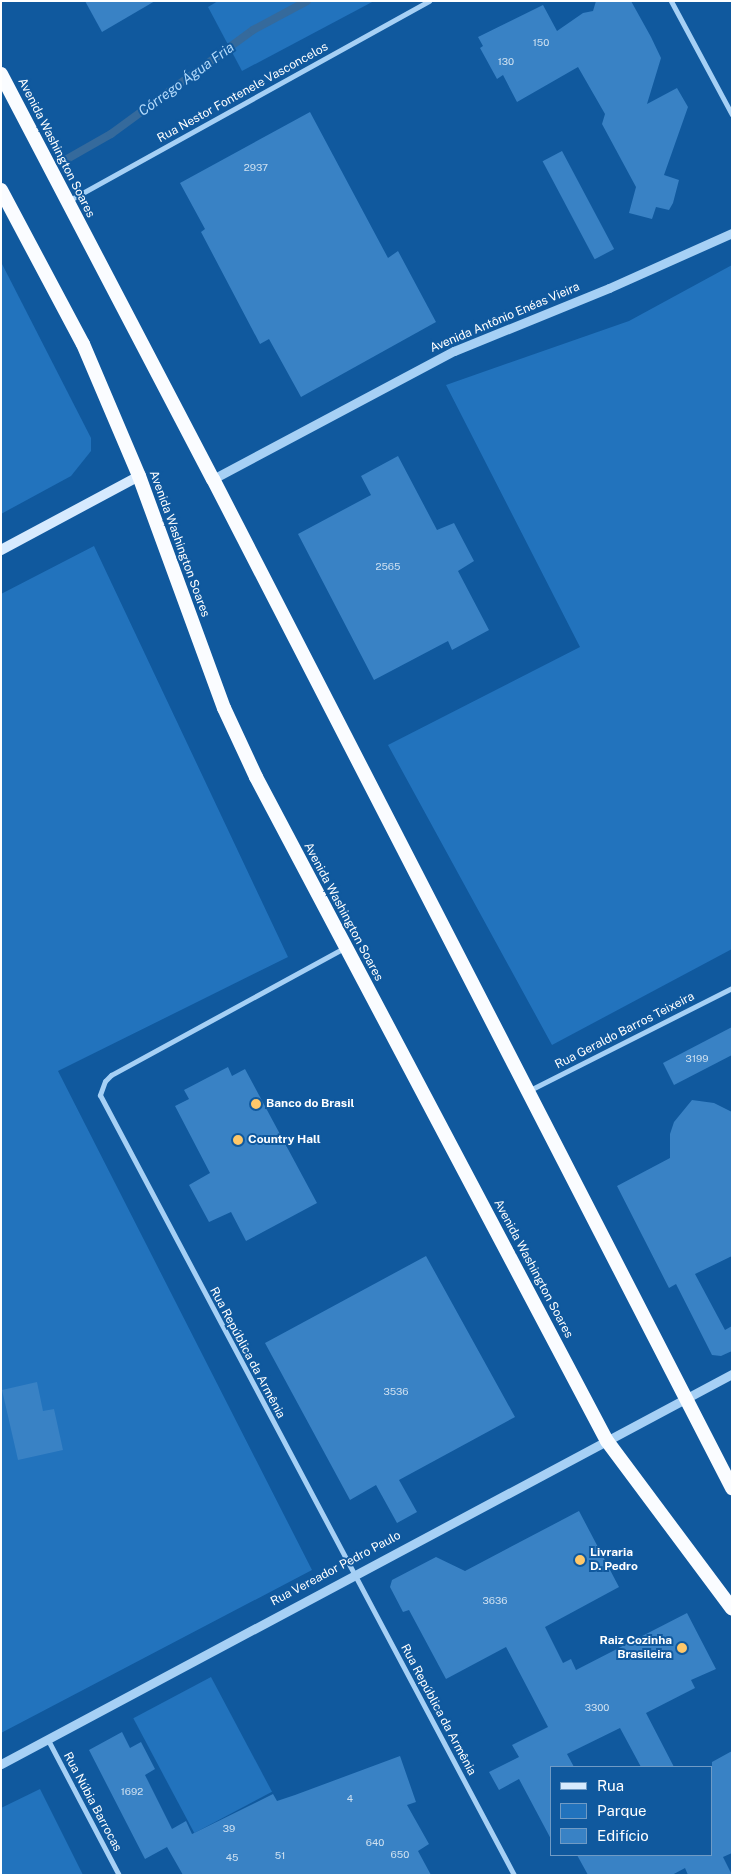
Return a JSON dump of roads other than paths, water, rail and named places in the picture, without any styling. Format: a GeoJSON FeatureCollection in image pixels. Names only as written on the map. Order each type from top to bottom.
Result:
{"type":"FeatureCollection","features":[{"type":"Feature","properties":{"kind":"highway","name":"Avenida Washington Soares"},"geometry":{"type":"LineString","coordinates":[[1,74],[213,479],[684,1399],[732,1488]]}},
{"type":"Feature","properties":{"kind":"highway","name":"Avenida Washington Soares"},"geometry":{"type":"LineString","coordinates":[[1,190],[83,344],[139,476],[224,708],[256,777],[344,948],[607,1441],[732,1609]]}},
{"type":"Feature","properties":{"kind":"main road"},"geometry":{"type":"LineString","coordinates":[[1,550],[139,476]]}},
{"type":"Feature","properties":{"kind":"street","name":"Rua Nestor Fontenele Vasconcelos"},"geometry":{"type":"LineString","coordinates":[[67,202],[429,1]]}},
{"type":"Feature","properties":{"kind":"street"},"geometry":{"type":"LineString","coordinates":[[671,1],[732,116]]}},
{"type":"Feature","properties":{"kind":"street","name":"Avenida Antônio Enéas Vieira"},"geometry":{"type":"LineString","coordinates":[[213,479],[454,351],[609,288],[732,233]]}},
{"type":"Feature","properties":{"kind":"street","name":"Rua República da Armênia"},"geometry":{"type":"LineString","coordinates":[[344,948],[111,1075],[105,1081],[100,1095],[109,1117],[514,1875]]}},
{"type":"Feature","properties":{"kind":"street","name":"Rua Geraldo Barros Teixeira"},"geometry":{"type":"LineString","coordinates":[[528,1092],[732,988]]}},
{"type":"Feature","properties":{"kind":"street","name":"Rua Vereador Pedro Paulo"},"geometry":{"type":"LineString","coordinates":[[1,1764],[354,1573],[732,1374]]}},
{"type":"Feature","properties":{"kind":"street","name":"Rua Núbia Barrocas"},"geometry":{"type":"LineString","coordinates":[[48,1740],[119,1875]]}},
{"type":"Feature","properties":{"kind":"waterway","name":"Córrego Água Fria"},"geometry":{"type":"LineString","coordinates":[[67,159],[111,134],[253,30],[307,1]]}},
{"type":"Feature","properties":{"kind":"place","name":"Banco do Brasil"},"geometry":{"type":"Point","coordinates":[256,1104]}},
{"type":"Feature","properties":{"kind":"place","name":"Country Hall"},"geometry":{"type":"Point","coordinates":[238,1140]}},
{"type":"Feature","properties":{"kind":"place","name":"Livraria D. Pedro"},"geometry":{"type":"Point","coordinates":[580,1560]}},
{"type":"Feature","properties":{"kind":"place","name":"Raiz Cozinha Brasileira"},"geometry":{"type":"Point","coordinates":[682,1648]}}]}
